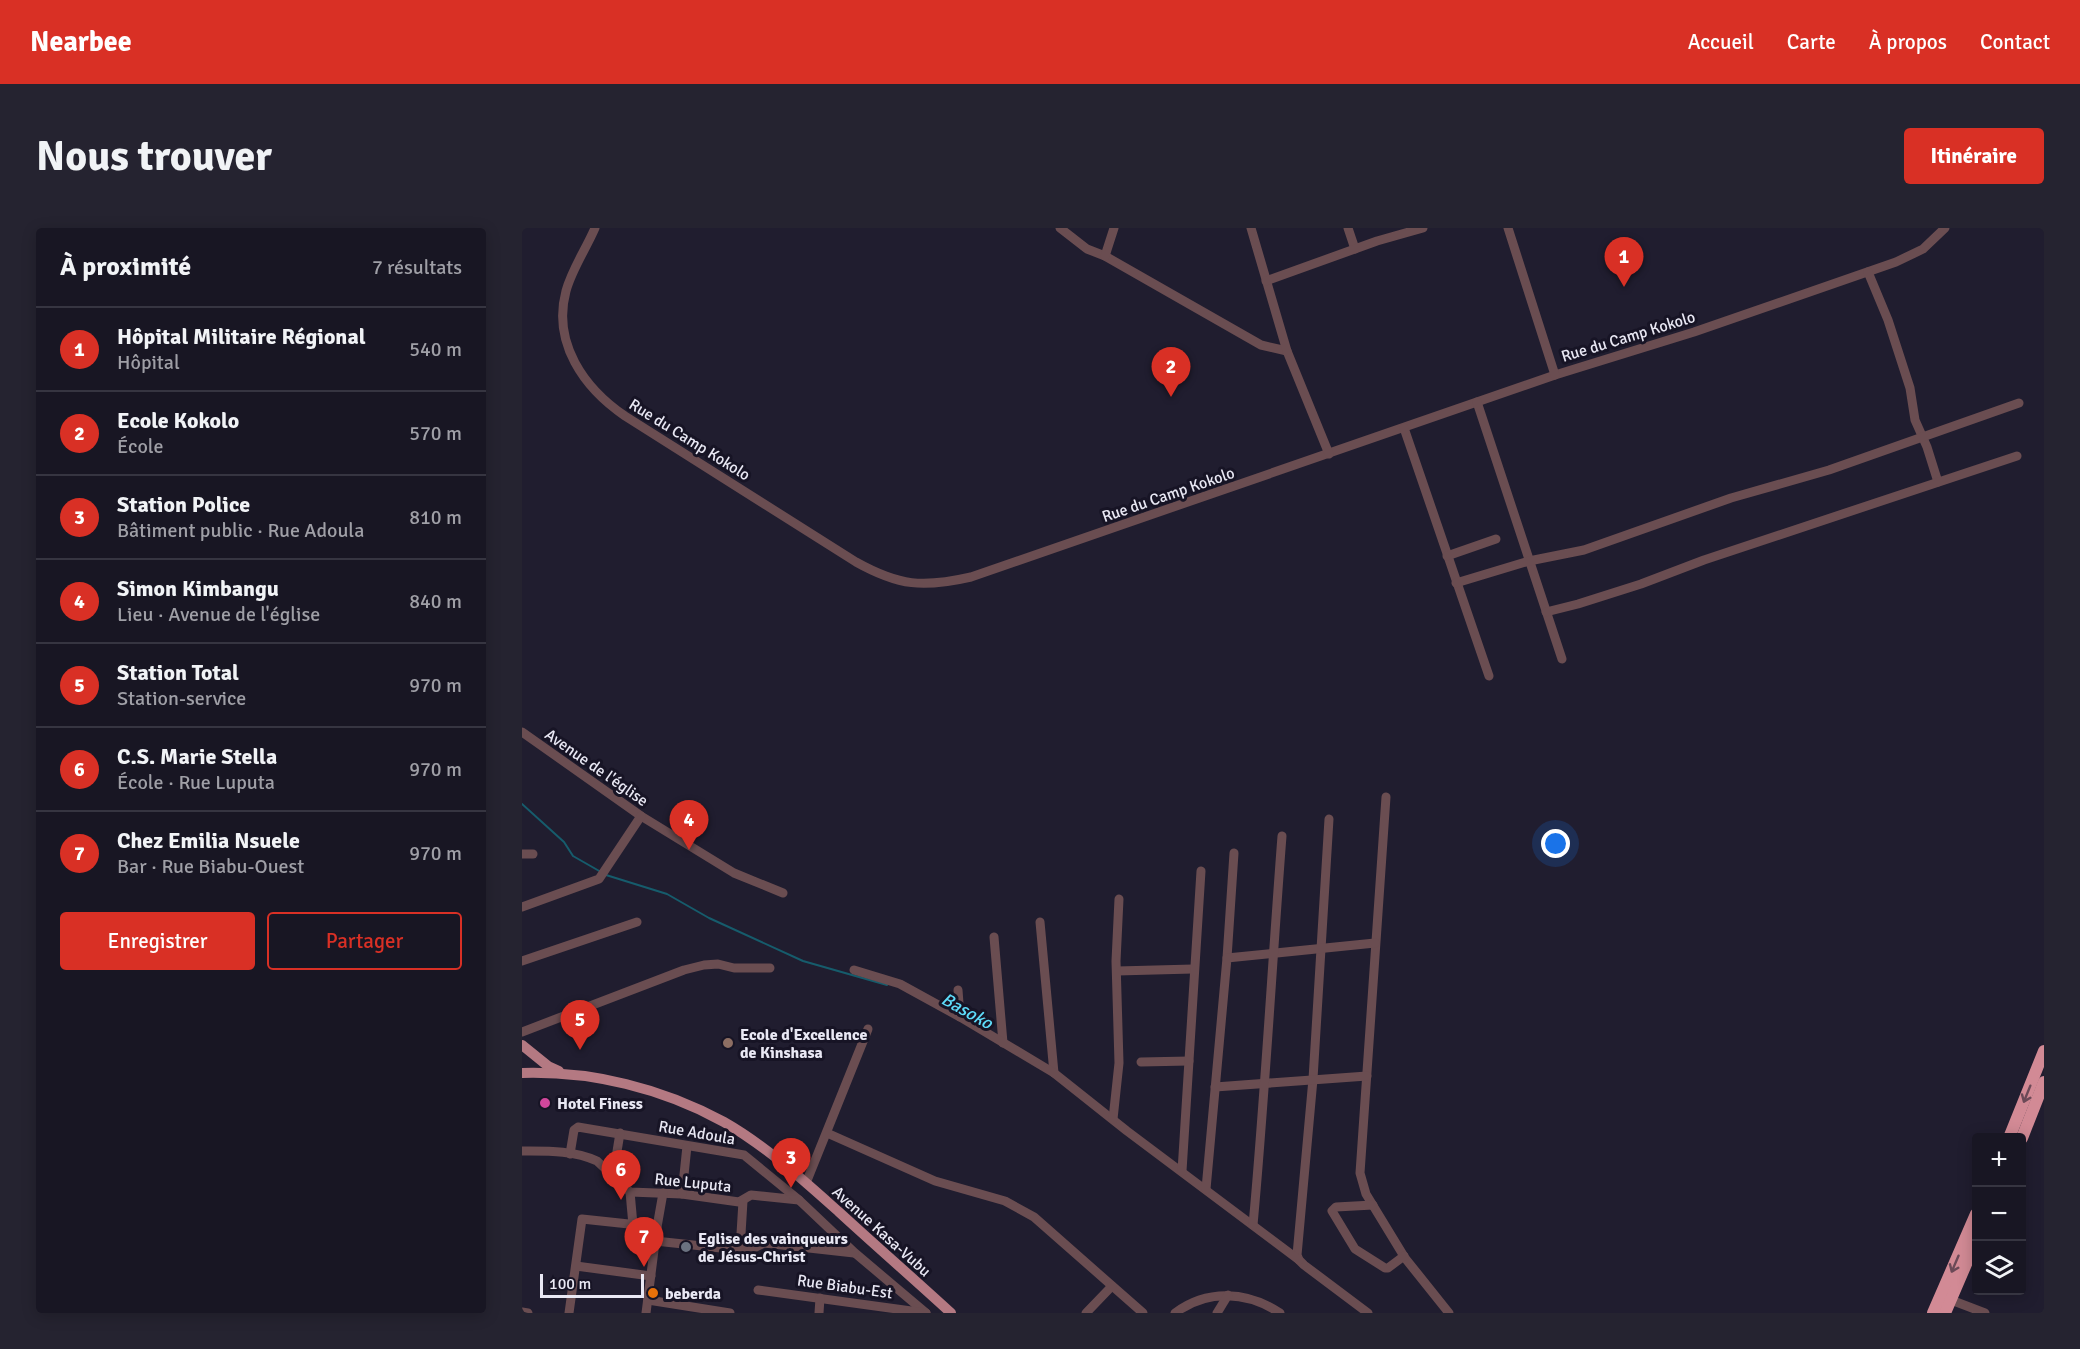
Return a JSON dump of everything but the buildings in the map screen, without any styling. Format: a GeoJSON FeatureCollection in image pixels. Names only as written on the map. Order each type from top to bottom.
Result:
{"type":"FeatureCollection","features":[{"type":"Feature","properties":{"kind":"highway"},"geometry":{"type":"LineString","coordinates":[[2011,1133],[2044,1051]]}},
{"type":"Feature","properties":{"kind":"highway"},"geometry":{"type":"LineString","coordinates":[[2024,1133],[2044,1082]]}},
{"type":"Feature","properties":{"kind":"highway"},"geometry":{"type":"LineString","coordinates":[[1933,1313],[1972,1225]]}},
{"type":"Feature","properties":{"kind":"highway"},"geometry":{"type":"LineString","coordinates":[[1945,1313],[1972,1252]]}},
{"type":"Feature","properties":{"kind":"main road","name":"Avenue Kasa-Vubu"},"geometry":{"type":"LineString","coordinates":[[522,1045],[548,1066],[565,1073]]}},
{"type":"Feature","properties":{"kind":"main road","name":"Avenue Kasa-Vubu"},"geometry":{"type":"LineString","coordinates":[[523,1073],[565,1073],[635,1086],[723,1121],[806,1182],[951,1313]]}},
{"type":"Feature","properties":{"kind":"street","name":"Rue du Camp Kokolo"},"geometry":{"type":"LineString","coordinates":[[595,228],[566,292],[564,312],[568,347],[576,366],[589,385],[606,402],[665,442],[856,562],[892,579],[912,584],[930,584],[970,577],[1555,375],[1694,332],[1896,262],[1923,249],[1945,228]]}},
{"type":"Feature","properties":{"kind":"street"},"geometry":{"type":"LineString","coordinates":[[1060,228],[1088,249],[1105,256],[1261,345],[1287,351]]}},
{"type":"Feature","properties":{"kind":"street"},"geometry":{"type":"LineString","coordinates":[[1105,256],[1114,228]]}},
{"type":"Feature","properties":{"kind":"street"},"geometry":{"type":"LineString","coordinates":[[1251,228],[1287,351],[1329,454]]}},
{"type":"Feature","properties":{"kind":"street"},"geometry":{"type":"LineString","coordinates":[[1348,228],[1355,249]]}},
{"type":"Feature","properties":{"kind":"street"},"geometry":{"type":"LineString","coordinates":[[1266,281],[1355,249],[1423,228]]}},
{"type":"Feature","properties":{"kind":"street"},"geometry":{"type":"LineString","coordinates":[[1508,228],[1555,375]]}},
{"type":"Feature","properties":{"kind":"street"},"geometry":{"type":"LineString","coordinates":[[1868,272],[1888,320],[1910,388],[1914,420],[1927,447],[1938,482]]}},
{"type":"Feature","properties":{"kind":"street"},"geometry":{"type":"LineString","coordinates":[[1477,402],[1562,659]]}},
{"type":"Feature","properties":{"kind":"street"},"geometry":{"type":"LineString","coordinates":[[1456,583],[1529,561],[1584,550],[1721,501],[1830,470],[2019,403]]}},
{"type":"Feature","properties":{"kind":"street"},"geometry":{"type":"LineString","coordinates":[[1404,428],[1489,676]]}},
{"type":"Feature","properties":{"kind":"street"},"geometry":{"type":"LineString","coordinates":[[1546,612],[1641,584],[1704,560],[2017,456]]}},
{"type":"Feature","properties":{"kind":"street"},"geometry":{"type":"LineString","coordinates":[[1447,556],[1496,539]]}},
{"type":"Feature","properties":{"kind":"street","name":"Avenue de l'église"},"geometry":{"type":"LineString","coordinates":[[522,732],[641,816],[734,873],[783,893]]}},
{"type":"Feature","properties":{"kind":"street"},"geometry":{"type":"LineString","coordinates":[[1386,797],[1360,1173],[1366,1194],[1404,1256],[1449,1313]]}},
{"type":"Feature","properties":{"kind":"street"},"geometry":{"type":"LineString","coordinates":[[522,907],[599,879],[641,816]]}},
{"type":"Feature","properties":{"kind":"street"},"geometry":{"type":"LineString","coordinates":[[1299,1260],[1298,1239],[1313,1079],[1329,819]]}},
{"type":"Feature","properties":{"kind":"street"},"geometry":{"type":"LineString","coordinates":[[1253,1225],[1266,1083],[1282,836]]}},
{"type":"Feature","properties":{"kind":"street"},"geometry":{"type":"LineString","coordinates":[[1206,1190],[1234,853]]}},
{"type":"Feature","properties":{"kind":"street"},"geometry":{"type":"LineString","coordinates":[[522,854],[533,854]]}},
{"type":"Feature","properties":{"kind":"street"},"geometry":{"type":"LineString","coordinates":[[1182,1171],[1201,871]]}},
{"type":"Feature","properties":{"kind":"street"},"geometry":{"type":"LineString","coordinates":[[1113,1119],[1119,1063],[1117,971],[1119,899]]}},
{"type":"Feature","properties":{"kind":"street"},"geometry":{"type":"LineString","coordinates":[[522,961],[637,922]]}},
{"type":"Feature","properties":{"kind":"street"},"geometry":{"type":"LineString","coordinates":[[1040,922],[1054,1073]]}},
{"type":"Feature","properties":{"kind":"street"},"geometry":{"type":"LineString","coordinates":[[994,937],[1003,1043]]}},
{"type":"Feature","properties":{"kind":"street"},"geometry":{"type":"LineString","coordinates":[[1227,958],[1375,944]]}},
{"type":"Feature","properties":{"kind":"street"},"geometry":{"type":"LineString","coordinates":[[522,1033],[684,970],[704,965],[770,968]]}},
{"type":"Feature","properties":{"kind":"street"},"geometry":{"type":"LineString","coordinates":[[1117,971],[1193,969]]}},
{"type":"Feature","properties":{"kind":"street"},"geometry":{"type":"LineString","coordinates":[[854,970],[900,984],[1054,1073],[1368,1313]]}},
{"type":"Feature","properties":{"kind":"street"},"geometry":{"type":"LineString","coordinates":[[958,990],[960,1017]]}},
{"type":"Feature","properties":{"kind":"street"},"geometry":{"type":"LineString","coordinates":[[806,1182],[868,1029]]}},
{"type":"Feature","properties":{"kind":"street"},"geometry":{"type":"LineString","coordinates":[[1141,1062],[1189,1061]]}},
{"type":"Feature","properties":{"kind":"street"},"geometry":{"type":"LineString","coordinates":[[1215,1087],[1367,1076]]}},
{"type":"Feature","properties":{"kind":"street","name":"Rue Adoula"},"geometry":{"type":"LineString","coordinates":[[570,1154],[576,1128],[744,1155],[799,1200],[855,1253],[926,1313]]}},
{"type":"Feature","properties":{"kind":"street"},"geometry":{"type":"LineString","coordinates":[[827,1133],[935,1181],[1005,1201],[1034,1217],[1143,1313]]}},
{"type":"Feature","properties":{"kind":"street"},"geometry":{"type":"LineString","coordinates":[[613,1176],[620,1134]]}},
{"type":"Feature","properties":{"kind":"street"},"geometry":{"type":"LineString","coordinates":[[682,1194],[687,1146]]}},
{"type":"Feature","properties":{"kind":"street","name":"Rue Luputa"},"geometry":{"type":"LineString","coordinates":[[522,1151],[557,1152],[597,1161],[630,1192],[682,1194],[743,1201],[751,1195],[799,1200]]}},
{"type":"Feature","properties":{"kind":"street"},"geometry":{"type":"LineString","coordinates":[[630,1192],[633,1225]]}},
{"type":"Feature","properties":{"kind":"street"},"geometry":{"type":"LineString","coordinates":[[646,1313],[663,1193]]}},
{"type":"Feature","properties":{"kind":"street"},"geometry":{"type":"LineString","coordinates":[[740,1250],[743,1201]]}},
{"type":"Feature","properties":{"kind":"street"},"geometry":{"type":"LineString","coordinates":[[1373,1205],[1336,1207],[1332,1211],[1355,1249],[1383,1267],[1388,1268],[1404,1256]]}},
{"type":"Feature","properties":{"kind":"street"},"geometry":{"type":"LineString","coordinates":[[569,1313],[582,1219],[657,1227]]}},
{"type":"Feature","properties":{"kind":"street"},"geometry":{"type":"LineString","coordinates":[[656,1241],[740,1250],[750,1250],[764,1243],[855,1253]]}},
{"type":"Feature","properties":{"kind":"street"},"geometry":{"type":"LineString","coordinates":[[576,1266],[651,1276]]}},
{"type":"Feature","properties":{"kind":"street"},"geometry":{"type":"LineString","coordinates":[[1086,1313],[1112,1286]]}},
{"type":"Feature","properties":{"kind":"street","name":"Rue Biabu-Est"},"geometry":{"type":"LineString","coordinates":[[758,1290],[926,1313]]}},
{"type":"Feature","properties":{"kind":"street"},"geometry":{"type":"LineString","coordinates":[[1175,1313],[1200,1298],[1228,1295],[1255,1301],[1280,1313]]}},
{"type":"Feature","properties":{"kind":"street"},"geometry":{"type":"LineString","coordinates":[[1216,1313],[1228,1295]]}},
{"type":"Feature","properties":{"kind":"street"},"geometry":{"type":"LineString","coordinates":[[819,1313],[820,1298]]}},
{"type":"Feature","properties":{"kind":"street"},"geometry":{"type":"LineString","coordinates":[[648,1300],[730,1313]]}},
{"type":"Feature","properties":{"kind":"street"},"geometry":{"type":"LineString","coordinates":[[1951,1300],[1985,1313]]}},
{"type":"Feature","properties":{"kind":"street"},"geometry":{"type":"LineString","coordinates":[[522,1312],[528,1313]]}},
{"type":"Feature","properties":{"kind":"waterway","name":"Basoko"},"geometry":{"type":"LineString","coordinates":[[522,804],[564,842],[573,856],[601,872]]}},
{"type":"Feature","properties":{"kind":"waterway","name":"Basoko"},"geometry":{"type":"LineString","coordinates":[[606,875],[667,894],[709,918],[803,961],[887,985]]}},
{"type":"Feature","properties":{"kind":"place","name":"Hôpital Militaire Régional"},"geometry":{"type":"Point","coordinates":[1624,287]}},
{"type":"Feature","properties":{"kind":"place","name":"Ecole Kokolo"},"geometry":{"type":"Point","coordinates":[1171,397]}},
{"type":"Feature","properties":{"kind":"place","name":"Simon Kimbangu"},"geometry":{"type":"Point","coordinates":[689,850]}},
{"type":"Feature","properties":{"kind":"place","name":"Ecole d'Excellence de Kinshasa"},"geometry":{"type":"Point","coordinates":[728,1043]}},
{"type":"Feature","properties":{"kind":"place","name":"Station Total"},"geometry":{"type":"Point","coordinates":[580,1050]}},
{"type":"Feature","properties":{"kind":"place","name":"Hotel Finess"},"geometry":{"type":"Point","coordinates":[545,1103]}},
{"type":"Feature","properties":{"kind":"place","name":"Station Police"},"geometry":{"type":"Point","coordinates":[791,1188]}},
{"type":"Feature","properties":{"kind":"place","name":"C.S. Marie Stella"},"geometry":{"type":"Point","coordinates":[621,1200]}},
{"type":"Feature","properties":{"kind":"place","name":"Eglise des vainqueurs de Jésus-Christ"},"geometry":{"type":"Point","coordinates":[686,1247]}},
{"type":"Feature","properties":{"kind":"place","name":"Chez Emilia Nsuele"},"geometry":{"type":"Point","coordinates":[644,1267]}},
{"type":"Feature","properties":{"kind":"place","name":"beberda"},"geometry":{"type":"Point","coordinates":[653,1293]}}]}
